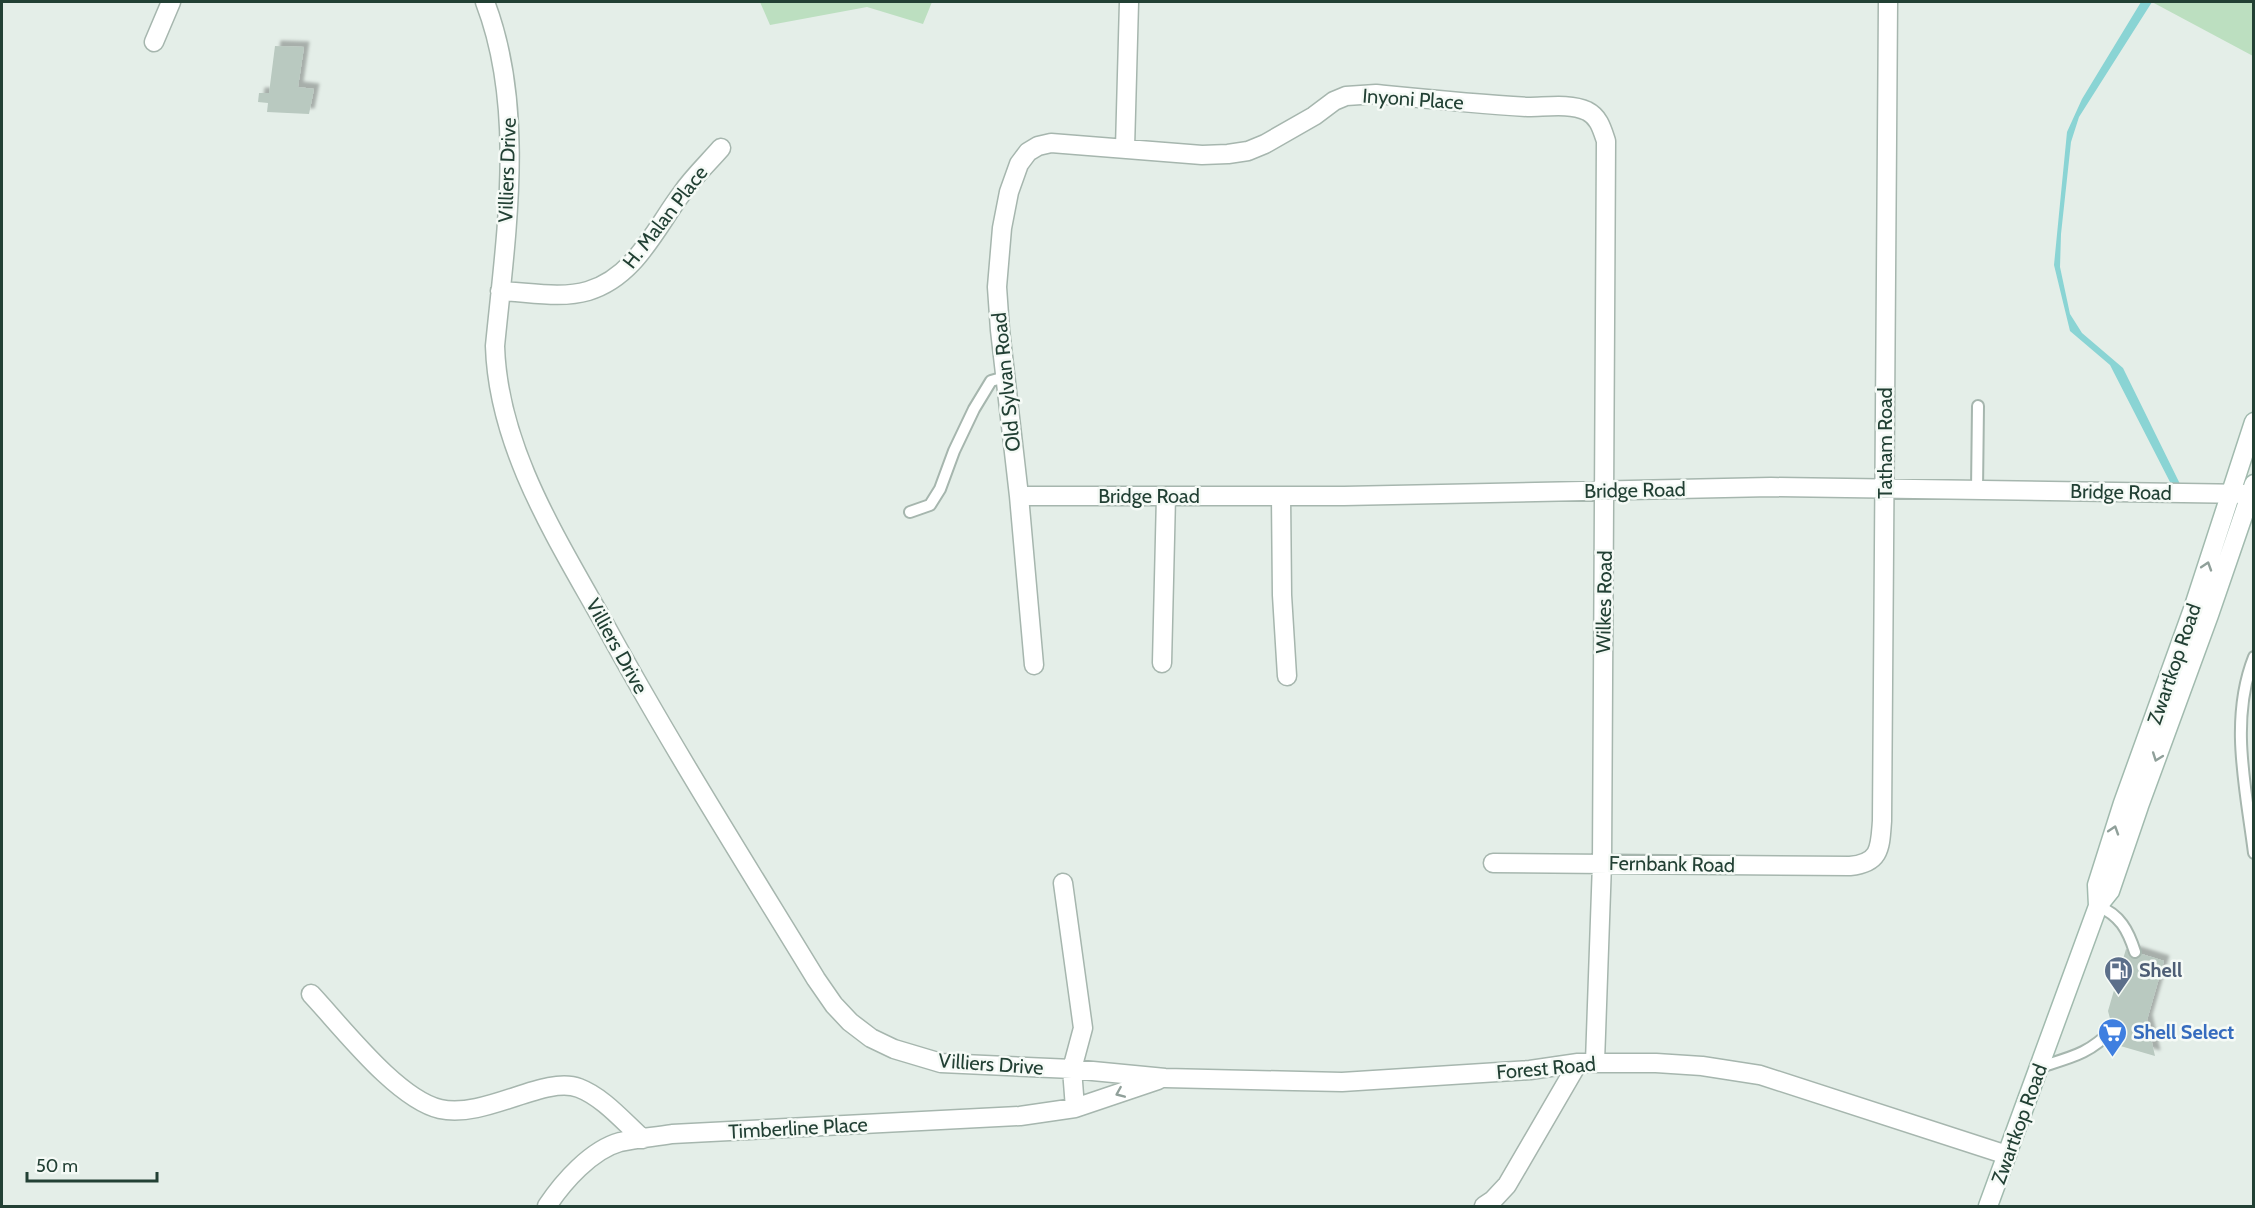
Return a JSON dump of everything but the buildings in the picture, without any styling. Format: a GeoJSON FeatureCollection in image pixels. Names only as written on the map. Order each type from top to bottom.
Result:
{"type":"FeatureCollection","features":[{"type":"Feature","properties":{"kind":"street"},"geometry":{"type":"LineString","coordinates":[[153,42],[171,2]]}},
{"type":"Feature","properties":{"kind":"street","name":"Villiers Drive"},"geometry":{"type":"LineString","coordinates":[[485,2],[493,23],[508,106],[510,149],[495,346],[501,403],[532,489],[588,594],[669,737],[816,979],[834,1005],[850,1022],[871,1038],[920,1058],[941,1063],[1072,1070]]}},
{"type":"Feature","properties":{"kind":"street"},"geometry":{"type":"LineString","coordinates":[[1125,148],[1129,2]]}},
{"type":"Feature","properties":{"kind":"street","name":"Tatham Road"},"geometry":{"type":"LineString","coordinates":[[1850,866],[1862,865],[1870,861],[1876,855],[1880,843],[1888,2]]}},
{"type":"Feature","properties":{"kind":"street","name":"Inyoni Place"},"geometry":{"type":"LineString","coordinates":[[1073,144],[1202,155],[1248,151],[1284,134],[1334,101],[1346,96],[1376,94],[1454,102],[1571,107],[1585,110],[1594,116],[1601,126],[1606,141]]}},
{"type":"Feature","properties":{"kind":"street","name":"Wilkes Road"},"geometry":{"type":"LineString","coordinates":[[1586,1063],[1602,863],[1606,141]]}},
{"type":"Feature","properties":{"kind":"street","name":"Old Sylvan Road"},"geometry":{"type":"LineString","coordinates":[[1034,665],[997,287],[1002,228],[1009,192],[1019,164],[1028,152],[1038,146],[1051,143],[1073,144]]}},
{"type":"Feature","properties":{"kind":"street","name":"H. Malan Place"},"geometry":{"type":"LineString","coordinates":[[500,291],[558,294],[586,292],[604,285],[622,272],[644,250],[682,192],[722,148]]}},
{"type":"Feature","properties":{"kind":"street","name":"Zwartkop Road"},"geometry":{"type":"LineString","coordinates":[[2098,906],[2097,885],[2123,803],[2193,609],[2253,422]]}},
{"type":"Feature","properties":{"kind":"street","name":"Bridge Road"},"geometry":{"type":"LineString","coordinates":[[1019,496],[1281,496],[1771,488],[2230,494],[2252,489]]}},
{"type":"Feature","properties":{"kind":"street","name":"Zwartkop Road"},"geometry":{"type":"LineString","coordinates":[[1989,1206],[2098,906],[2110,891],[2252,489]]}},
{"type":"Feature","properties":{"kind":"street"},"geometry":{"type":"LineString","coordinates":[[1162,663],[1166,496]]}},
{"type":"Feature","properties":{"kind":"street"},"geometry":{"type":"LineString","coordinates":[[1281,496],[1282,595],[1287,676]]}},
{"type":"Feature","properties":{"kind":"street","name":"Fernbank Road"},"geometry":{"type":"LineString","coordinates":[[1493,863],[1850,866]]}},
{"type":"Feature","properties":{"kind":"street"},"geometry":{"type":"LineString","coordinates":[[1063,883],[1083,1028],[1072,1070],[1075,1108]]}},
{"type":"Feature","properties":{"kind":"street"},"geometry":{"type":"LineString","coordinates":[[311,994],[389,1076],[420,1101],[439,1108],[459,1111],[474,1110],[539,1090],[559,1086],[576,1087],[602,1102],[643,1139]]}},
{"type":"Feature","properties":{"kind":"street"},"geometry":{"type":"LineString","coordinates":[[1484,1206],[1507,1185],[1586,1063]]}},
{"type":"Feature","properties":{"kind":"street","name":"Forest Road"},"geometry":{"type":"LineString","coordinates":[[1072,1070],[1165,1078],[1342,1082],[1530,1070],[1586,1063],[1668,1063],[1702,1066],[1760,1075],[2007,1155]]}},
{"type":"Feature","properties":{"kind":"street","name":"Timberline Place"},"geometry":{"type":"LineString","coordinates":[[547,1206],[580,1168],[597,1153],[619,1143],[672,1134],[1020,1116],[1075,1108],[1165,1078]]}},
{"type":"Feature","properties":{"kind":"lane"},"geometry":{"type":"LineString","coordinates":[[910,512],[930,505],[940,489],[954,451],[974,409],[991,381],[1005,377]]}},
{"type":"Feature","properties":{"kind":"lane"},"geometry":{"type":"LineString","coordinates":[[1977,490],[1978,406]]}},
{"type":"Feature","properties":{"kind":"lane"},"geometry":{"type":"LineString","coordinates":[[2253,657],[2241,722],[2241,754],[2253,853]]}},
{"type":"Feature","properties":{"kind":"lane"},"geometry":{"type":"LineString","coordinates":[[2098,906],[2108,910],[2126,927],[2135,952]]}},
{"type":"Feature","properties":{"kind":"lane"},"geometry":{"type":"LineString","coordinates":[[2040,1067],[2083,1053],[2099,1044],[2113,1029]]}},
{"type":"Feature","properties":{"kind":"green space"},"geometry":{"type":"Polygon","coordinates":[[[760,2],[932,2],[923,24],[867,7],[770,25],[760,2]]]}},
{"type":"Feature","properties":{"kind":"green space"},"geometry":{"type":"Polygon","coordinates":[[[2152,2],[2253,2],[2253,56],[2152,2]]]}},
{"type":"Feature","properties":{"kind":"water"},"geometry":{"type":"Polygon","coordinates":[[[2141,2],[2152,2],[2079,117],[2071,142],[2061,234],[2060,267],[2070,314],[2082,333],[2123,368],[2180,484],[2171,484],[2110,365],[2070,331],[2054,265],[2067,132],[2082,99],[2141,2]]]}},
{"type":"Feature","properties":{"kind":"place","name":"Shell"},"geometry":{"type":"Point","coordinates":[2118,996]}},
{"type":"Feature","properties":{"kind":"place","name":"Shell Select"},"geometry":{"type":"Point","coordinates":[2112,1058]}}]}
